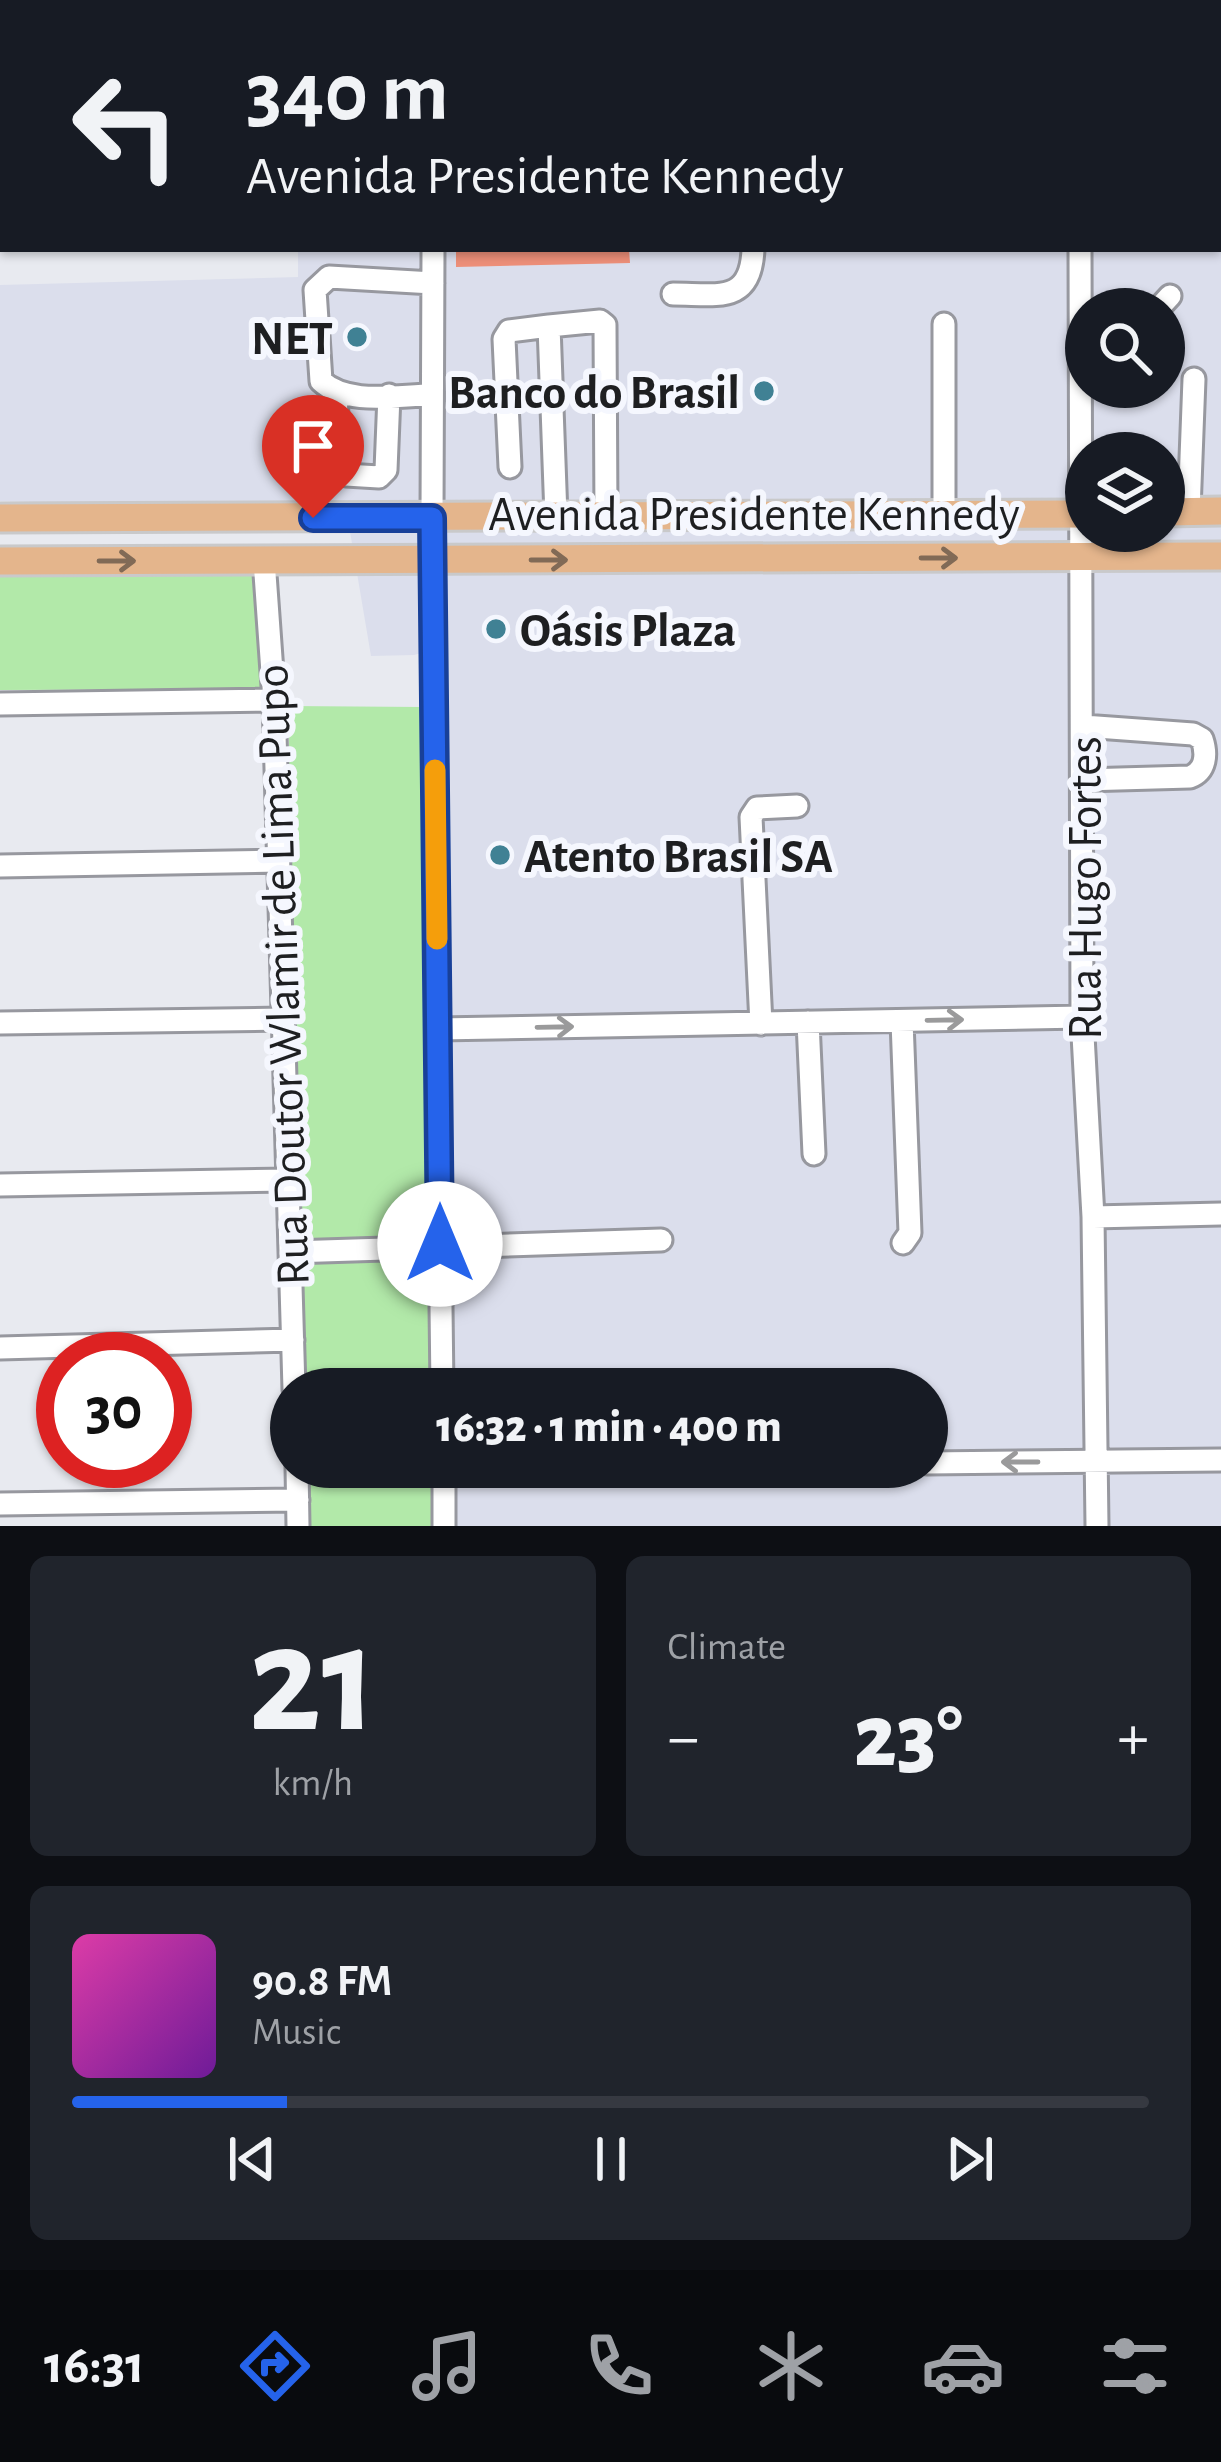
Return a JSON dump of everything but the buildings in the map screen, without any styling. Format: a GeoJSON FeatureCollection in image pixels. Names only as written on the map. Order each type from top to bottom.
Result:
{"type":"FeatureCollection","features":[{"type":"Feature","properties":{"kind":"main road"},"geometry":{"type":"LineString","coordinates":[[1185,512],[1221,512]]}},
{"type":"Feature","properties":{"kind":"main road","name":"Avenida Presidente Kennedy"},"geometry":{"type":"LineString","coordinates":[[0,518],[1065,514]]}},
{"type":"Feature","properties":{"kind":"main road"},"geometry":{"type":"LineString","coordinates":[[699,515],[699,559]]}},
{"type":"Feature","properties":{"kind":"main road"},"geometry":{"type":"LineString","coordinates":[[264,560],[264,534],[273,518]]}},
{"type":"Feature","properties":{"kind":"main road"},"geometry":{"type":"LineString","coordinates":[[432,518],[432,560]]}},
{"type":"Feature","properties":{"kind":"main road","name":"Avenida Presidente Kennedy"},"geometry":{"type":"LineString","coordinates":[[0,561],[1082,556],[1219,561]]}},
{"type":"Feature","properties":{"kind":"street"},"geometry":{"type":"LineString","coordinates":[[432,518],[433,252]]}},
{"type":"Feature","properties":{"kind":"street"},"geometry":{"type":"LineString","coordinates":[[673,294],[728,294],[742,287],[752,274],[753,252]]}},
{"type":"Feature","properties":{"kind":"street","name":"Rua Hugo Fortes"},"geometry":{"type":"LineString","coordinates":[[1080,252],[1084,288]]}},
{"type":"Feature","properties":{"kind":"street"},"geometry":{"type":"LineString","coordinates":[[432,395],[349,396],[321,381],[315,290],[329,277],[433,283]]}},
{"type":"Feature","properties":{"kind":"street"},"geometry":{"type":"LineString","coordinates":[[511,467],[504,339],[509,332],[600,321],[605,325],[606,516]]}},
{"type":"Feature","properties":{"kind":"street"},"geometry":{"type":"LineString","coordinates":[[944,324],[944,513]]}},
{"type":"Feature","properties":{"kind":"street"},"geometry":{"type":"LineString","coordinates":[[549,326],[556,517]]}},
{"type":"Feature","properties":{"kind":"street"},"geometry":{"type":"LineString","coordinates":[[1185,449],[1194,379]]}},
{"type":"Feature","properties":{"kind":"street"},"geometry":{"type":"LineString","coordinates":[[336,391],[339,470],[346,475],[379,477],[386,470],[389,395]]}},
{"type":"Feature","properties":{"kind":"street","name":"Rua Hugo Fortes"},"geometry":{"type":"LineString","coordinates":[[1082,552],[1082,1017],[1093,1216],[1097,1526]]}},
{"type":"Feature","properties":{"kind":"street","name":"Rua Doutor Wlamir de Lima Pupo"},"geometry":{"type":"LineString","coordinates":[[264,560],[274,700],[293,1368]]}},
{"type":"Feature","properties":{"kind":"street"},"geometry":{"type":"LineString","coordinates":[[432,560],[442,1368]]}},
{"type":"Feature","properties":{"kind":"street"},"geometry":{"type":"LineString","coordinates":[[0,704],[274,700]]}},
{"type":"Feature","properties":{"kind":"street"},"geometry":{"type":"LineString","coordinates":[[1083,726],[1193,734],[1202,739],[1204,764],[1199,774],[1190,777],[1083,780]]}},
{"type":"Feature","properties":{"kind":"street"},"geometry":{"type":"LineString","coordinates":[[761,1024],[751,818],[757,808],[797,806]]}},
{"type":"Feature","properties":{"kind":"street"},"geometry":{"type":"LineString","coordinates":[[0,866],[279,861]]}},
{"type":"Feature","properties":{"kind":"street"},"geometry":{"type":"LineString","coordinates":[[438,1029],[1082,1017]]}},
{"type":"Feature","properties":{"kind":"street"},"geometry":{"type":"LineString","coordinates":[[0,1023],[284,1019]]}},
{"type":"Feature","properties":{"kind":"street"},"geometry":{"type":"LineString","coordinates":[[902,1021],[910,1234],[903,1244]]}},
{"type":"Feature","properties":{"kind":"street"},"geometry":{"type":"LineString","coordinates":[[808,1022],[814,1154]]}},
{"type":"Feature","properties":{"kind":"street"},"geometry":{"type":"LineString","coordinates":[[0,1186],[290,1180]]}},
{"type":"Feature","properties":{"kind":"street"},"geometry":{"type":"LineString","coordinates":[[1093,1216],[1221,1214]]}},
{"type":"Feature","properties":{"kind":"street"},"geometry":{"type":"LineString","coordinates":[[291,1252],[661,1240]]}},
{"type":"Feature","properties":{"kind":"street"},"geometry":{"type":"LineString","coordinates":[[0,1348],[292,1340]]}},
{"type":"Feature","properties":{"kind":"street"},"geometry":{"type":"LineString","coordinates":[[948,1463],[1221,1460]]}},
{"type":"Feature","properties":{"kind":"street"},"geometry":{"type":"LineString","coordinates":[[298,1488],[298,1526]]}},
{"type":"Feature","properties":{"kind":"street"},"geometry":{"type":"LineString","coordinates":[[444,1488],[444,1526]]}},
{"type":"Feature","properties":{"kind":"street"},"geometry":{"type":"LineString","coordinates":[[0,1504],[298,1500]]}},
{"type":"Feature","properties":{"kind":"shaded area"},"geometry":{"type":"Polygon","coordinates":[[[298,252],[1221,252],[1221,1526],[444,1526],[444,1488],[948,1488],[948,1368],[443,1368],[432,650],[371,656],[345,502],[207,508],[0,501],[0,285],[298,277],[298,252]]]}},
{"type":"Feature","properties":{"kind":"green space"},"geometry":{"type":"Polygon","coordinates":[[[265,572],[260,689],[0,690],[0,576],[265,572]]]}},
{"type":"Feature","properties":{"kind":"green space"},"geometry":{"type":"Polygon","coordinates":[[[288,706],[423,707],[434,1368],[304,1368],[288,706]]]}},
{"type":"Feature","properties":{"kind":"green space"},"geometry":{"type":"Polygon","coordinates":[[[307,1488],[434,1488],[434,1526],[308,1526],[307,1488]]]}},
{"type":"Feature","properties":{"kind":"slow traffic"},"geometry":{"type":"LineString","coordinates":[[435,770],[437,939]]}},
{"type":"Feature","properties":{"kind":"place","name":"NET"},"geometry":{"type":"Point","coordinates":[357,337]}},
{"type":"Feature","properties":{"kind":"place","name":"Banco do Brasil"},"geometry":{"type":"Point","coordinates":[764,391]}},
{"type":"Feature","properties":{"kind":"place","name":"Oásis Plaza"},"geometry":{"type":"Point","coordinates":[496,629]}},
{"type":"Feature","properties":{"kind":"place","name":"Atento Brasil SA"},"geometry":{"type":"Point","coordinates":[500,855]}},
{"type":"Feature","properties":{"kind":"route"},"geometry":{"type":"LineString","coordinates":[[313,518],[432,518],[440,1244]]}}]}
